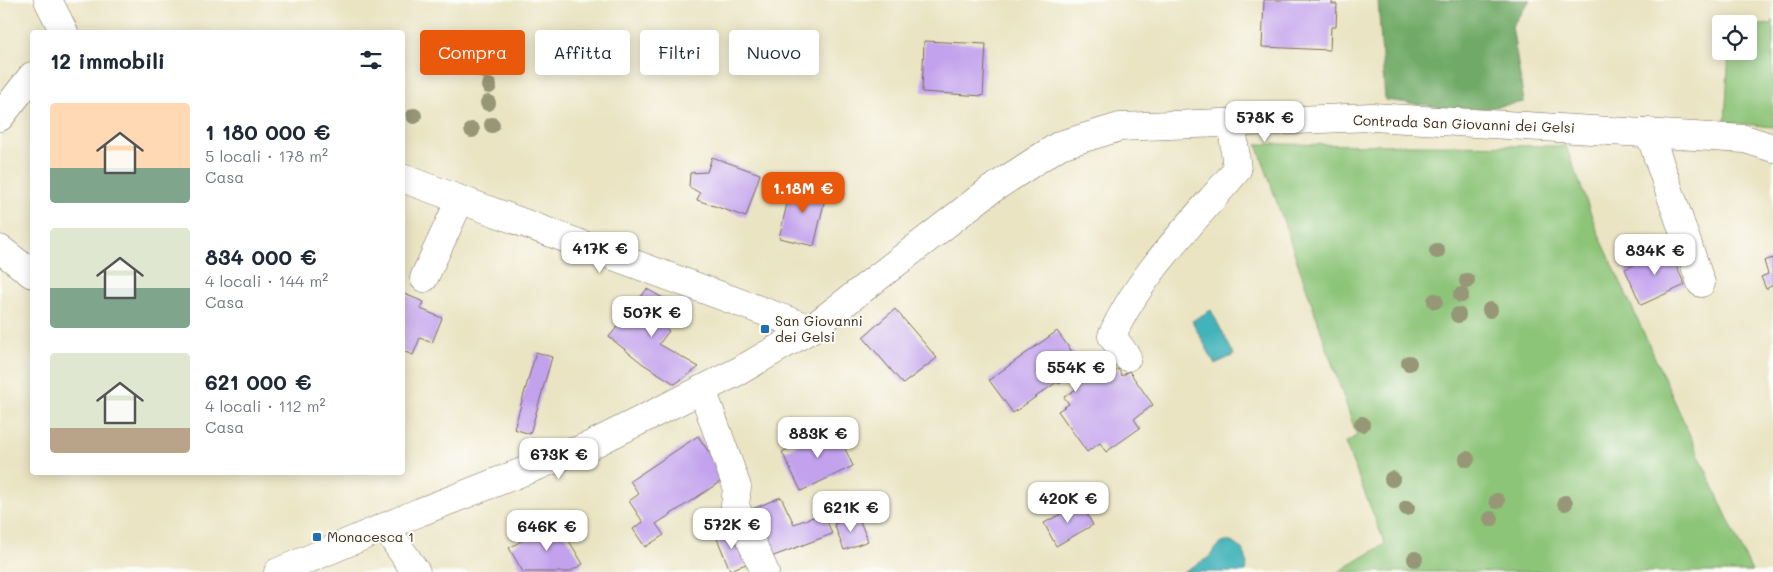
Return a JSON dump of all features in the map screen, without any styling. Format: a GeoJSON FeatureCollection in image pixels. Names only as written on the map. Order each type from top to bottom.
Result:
{"type":"FeatureCollection","features":[{"type":"Feature","properties":{"kind":"street"},"geometry":{"type":"LineString","coordinates":[[48,0],[63,30]]}},
{"type":"Feature","properties":{"kind":"street"},"geometry":{"type":"LineString","coordinates":[[0,117],[30,79]]}},
{"type":"Feature","properties":{"kind":"street","name":"Contrada San Giovanni dei Gelsi"},"geometry":{"type":"LineString","coordinates":[[278,572],[591,445],[702,389],[811,328],[989,191],[1060,145],[1120,127],[1372,117],[1745,139],[1773,148]]}},
{"type":"Feature","properties":{"kind":"street"},"geometry":{"type":"LineString","coordinates":[[1128,357],[1112,336],[1122,314],[1165,256],[1236,170],[1232,123]]}},
{"type":"Feature","properties":{"kind":"street"},"geometry":{"type":"LineString","coordinates":[[1649,132],[1701,283]]}},
{"type":"Feature","properties":{"kind":"street"},"geometry":{"type":"LineString","coordinates":[[405,179],[811,328]]}},
{"type":"Feature","properties":{"kind":"street"},"geometry":{"type":"LineString","coordinates":[[424,278],[460,200]]}},
{"type":"Feature","properties":{"kind":"street"},"geometry":{"type":"LineString","coordinates":[[0,249],[30,272]]}},
{"type":"Feature","properties":{"kind":"street"},"geometry":{"type":"LineString","coordinates":[[702,389],[737,487],[735,506],[765,572]]}},
{"type":"Feature","properties":{"kind":"street"},"geometry":{"type":"LineString","coordinates":[[385,527],[416,572]]}},
{"type":"Feature","properties":{"kind":"green space"},"geometry":{"type":"Polygon","coordinates":[[[1378,0],[1530,0],[1512,26],[1524,102],[1483,109],[1440,107],[1385,100],[1378,0]]]}},
{"type":"Feature","properties":{"kind":"green space"},"geometry":{"type":"Polygon","coordinates":[[[1773,20],[1773,127],[1725,122],[1728,60],[1757,60],[1757,25],[1772,24],[1773,20]]]}},
{"type":"Feature","properties":{"kind":"green space"},"geometry":{"type":"Polygon","coordinates":[[[1257,144],[1566,146],[1597,230],[1752,572],[1338,572],[1385,544],[1345,443],[1357,436],[1257,144]]]}},
{"type":"Feature","properties":{"kind":"water"},"geometry":{"type":"Polygon","coordinates":[[[1211,310],[1234,355],[1215,364],[1192,321],[1211,310]]]}},
{"type":"Feature","properties":{"kind":"water"},"geometry":{"type":"Polygon","coordinates":[[[1226,541],[1237,545],[1244,552],[1247,561],[1246,572],[1183,572],[1208,558],[1219,545],[1226,541]]]}},
{"type":"Feature","properties":{"kind":"building"},"geometry":{"type":"Polygon","coordinates":[[[1264,0],[1332,0],[1332,4],[1337,4],[1336,27],[1331,27],[1330,50],[1262,47],[1264,0]]]}},
{"type":"Feature","properties":{"kind":"building"},"geometry":{"type":"Polygon","coordinates":[[[924,41],[986,44],[983,96],[922,92],[924,41]]]}},
{"type":"Feature","properties":{"kind":"building"},"geometry":{"type":"Polygon","coordinates":[[[712,157],[760,174],[746,217],[697,200],[700,193],[689,187],[690,173],[707,172],[712,157]]]}},
{"type":"Feature","properties":{"kind":"building"},"geometry":{"type":"Polygon","coordinates":[[[792,182],[827,190],[814,246],[779,238],[792,182]]]}},
{"type":"Feature","properties":{"kind":"building"},"geometry":{"type":"Polygon","coordinates":[[[1666,244],[1685,285],[1641,305],[1625,269],[1662,252],[1660,247],[1666,244]]]}},
{"type":"Feature","properties":{"kind":"building"},"geometry":{"type":"Polygon","coordinates":[[[1773,258],[1773,285],[1766,289],[1761,277],[1768,274],[1764,261],[1773,258]]]}},
{"type":"Feature","properties":{"kind":"building"},"geometry":{"type":"Polygon","coordinates":[[[647,289],[677,306],[662,325],[669,331],[659,344],[699,367],[675,384],[643,364],[609,337],[647,289]]]}},
{"type":"Feature","properties":{"kind":"building"},"geometry":{"type":"Polygon","coordinates":[[[405,294],[424,302],[421,309],[442,318],[432,343],[420,338],[413,355],[405,352],[405,294]]]}},
{"type":"Feature","properties":{"kind":"building"},"geometry":{"type":"Polygon","coordinates":[[[895,309],[937,358],[903,384],[863,337],[895,309]]]}},
{"type":"Feature","properties":{"kind":"building"},"geometry":{"type":"Polygon","coordinates":[[[1057,331],[1091,378],[1102,370],[1107,377],[1118,369],[1122,376],[1129,371],[1153,405],[1134,419],[1140,428],[1106,452],[1100,443],[1087,452],[1058,411],[1069,404],[1064,397],[1076,389],[1068,378],[1059,384],[1057,382],[1013,413],[989,380],[1057,331]]]}},
{"type":"Feature","properties":{"kind":"building"},"geometry":{"type":"Polygon","coordinates":[[[536,352],[552,357],[530,434],[514,429],[536,352]]]}},
{"type":"Feature","properties":{"kind":"building"},"geometry":{"type":"Polygon","coordinates":[[[835,427],[853,466],[801,491],[782,452],[835,427]]]}},
{"type":"Feature","properties":{"kind":"building"},"geometry":{"type":"Polygon","coordinates":[[[698,436],[726,478],[656,524],[664,535],[645,547],[633,529],[643,522],[629,501],[639,494],[630,481],[698,436]]]}},
{"type":"Feature","properties":{"kind":"building"},"geometry":{"type":"Polygon","coordinates":[[[781,497],[794,524],[824,513],[832,534],[771,557],[750,510],[781,497]]]}},
{"type":"Feature","properties":{"kind":"building"},"geometry":{"type":"Polygon","coordinates":[[[1081,503],[1093,525],[1056,546],[1044,523],[1081,503]]]}},
{"type":"Feature","properties":{"kind":"building"},"geometry":{"type":"Polygon","coordinates":[[[858,516],[868,541],[844,550],[834,524],[858,516]]]}},
{"type":"Feature","properties":{"kind":"building"},"geometry":{"type":"Polygon","coordinates":[[[557,521],[583,564],[569,572],[523,572],[509,548],[557,521]]]}},
{"type":"Feature","properties":{"kind":"building"},"geometry":{"type":"Polygon","coordinates":[[[735,529],[749,563],[730,570],[716,536],[735,529]]]}},
{"type":"Feature","properties":{"kind":"place","name":"San Giovanni dei Gelsi"},"geometry":{"type":"Point","coordinates":[765,329]}},
{"type":"Feature","properties":{"kind":"place","name":"Monacesca 1"},"geometry":{"type":"Point","coordinates":[317,537]}}]}
